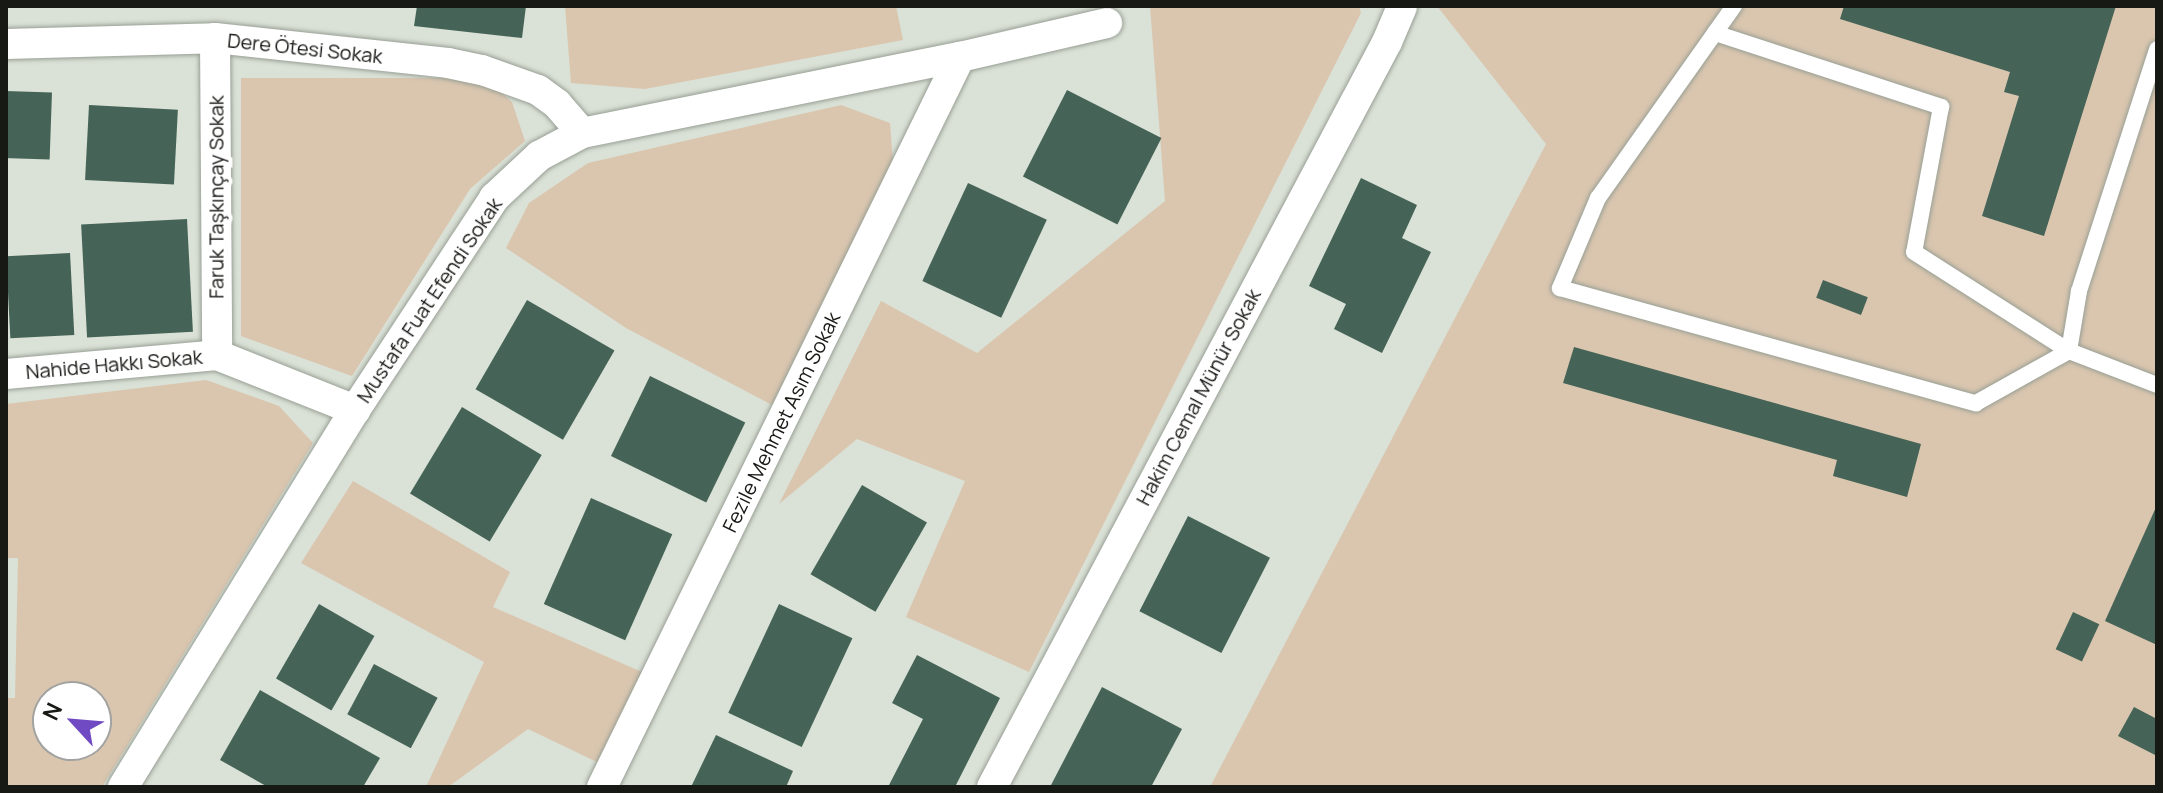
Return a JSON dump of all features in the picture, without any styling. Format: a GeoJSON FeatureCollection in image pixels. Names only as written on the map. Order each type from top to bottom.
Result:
{"type":"FeatureCollection","features":[{"type":"Feature","properties":{"kind":"street","name":"Hakim Cemal Münür Sokak"},"geometry":{"type":"LineString","coordinates":[[992,787],[1387,42],[1402,6]]}},
{"type":"Feature","properties":{"kind":"street","name":"Mustafa Fuat Efendi Sokak"},"geometry":{"type":"LineString","coordinates":[[123,787],[355,410],[494,198],[539,156],[582,133],[960,57],[1107,23]]}},
{"type":"Feature","properties":{"kind":"street","name":"Dere Ötesi Sokak"},"geometry":{"type":"LineString","coordinates":[[6,44],[215,38],[448,63],[482,70],[538,90],[557,104],[582,133]]}},
{"type":"Feature","properties":{"kind":"street","name":"Faruk Taşkınçay Sokak"},"geometry":{"type":"LineString","coordinates":[[215,38],[217,355]]}},
{"type":"Feature","properties":{"kind":"street","name":"Fezile Mehmet Asım Sokak"},"geometry":{"type":"LineString","coordinates":[[602,787],[960,57]]}},
{"type":"Feature","properties":{"kind":"street","name":"Nahide Hakkı Sokak"},"geometry":{"type":"LineString","coordinates":[[6,374],[217,355],[355,410]]}},
{"type":"Feature","properties":{"kind":"lane"},"geometry":{"type":"LineString","coordinates":[[1734,6],[1598,198],[1560,288],[1976,403],[2069,351]]}},
{"type":"Feature","properties":{"kind":"lane"},"geometry":{"type":"LineString","coordinates":[[1715,33],[1941,107],[1914,252],[2069,351],[2157,385]]}},
{"type":"Feature","properties":{"kind":"lane"},"geometry":{"type":"LineString","coordinates":[[2069,351],[2079,291],[2157,49]]}},
{"type":"Feature","properties":{"kind":"shaded area"},"geometry":{"type":"Polygon","coordinates":[[[565,6],[896,6],[903,40],[645,89],[571,83],[565,6]]]}},
{"type":"Feature","properties":{"kind":"shaded area"},"geometry":{"type":"Polygon","coordinates":[[[1150,6],[1359,6],[1361,13],[1029,672],[906,617],[965,481],[857,439],[779,504],[881,301],[977,353],[1165,201],[1150,6]]]}},
{"type":"Feature","properties":{"kind":"shaded area"},"geometry":{"type":"Polygon","coordinates":[[[1437,6],[2157,6],[2157,787],[1210,787],[1546,144],[1437,6]]]}},
{"type":"Feature","properties":{"kind":"shaded area"},"geometry":{"type":"Polygon","coordinates":[[[241,78],[484,78],[512,102],[525,141],[470,189],[352,376],[241,336],[241,78]]]}},
{"type":"Feature","properties":{"kind":"shaded area"},"geometry":{"type":"Polygon","coordinates":[[[841,105],[890,123],[893,163],[772,405],[626,328],[506,248],[529,203],[588,163],[841,105]]]}},
{"type":"Feature","properties":{"kind":"shaded area"},"geometry":{"type":"Polygon","coordinates":[[[206,380],[279,406],[313,443],[102,787],[6,787],[6,698],[15,698],[18,558],[6,558],[6,404],[206,380]]]}},
{"type":"Feature","properties":{"kind":"shaded area"},"geometry":{"type":"Polygon","coordinates":[[[353,481],[510,572],[493,607],[642,672],[597,762],[528,729],[448,787],[426,787],[484,662],[301,563],[353,481]]]}},
{"type":"Feature","properties":{"kind":"building"},"geometry":{"type":"Polygon","coordinates":[[[417,6],[526,6],[522,38],[414,26],[417,6]]]}},
{"type":"Feature","properties":{"kind":"building"},"geometry":{"type":"Polygon","coordinates":[[[1844,6],[2116,6],[2044,236],[1982,216],[2019,96],[2004,92],[2010,72],[1840,19],[1844,6]]]}},
{"type":"Feature","properties":{"kind":"building"},"geometry":{"type":"Polygon","coordinates":[[[1067,90],[1161,138],[1117,225],[1023,176],[1067,90]]]}},
{"type":"Feature","properties":{"kind":"building"},"geometry":{"type":"Polygon","coordinates":[[[6,91],[52,93],[50,160],[6,158],[6,91]]]}},
{"type":"Feature","properties":{"kind":"building"},"geometry":{"type":"Polygon","coordinates":[[[89,105],[178,110],[174,185],[85,180],[89,105]]]}},
{"type":"Feature","properties":{"kind":"building"},"geometry":{"type":"Polygon","coordinates":[[[1361,178],[1417,205],[1402,238],[1431,252],[1382,353],[1334,329],[1346,304],[1309,286],[1361,178]]]}},
{"type":"Feature","properties":{"kind":"building"},"geometry":{"type":"Polygon","coordinates":[[[968,183],[1047,220],[1001,318],[922,281],[968,183]]]}},
{"type":"Feature","properties":{"kind":"building"},"geometry":{"type":"Polygon","coordinates":[[[187,219],[193,332],[87,337],[81,225],[187,219]]]}},
{"type":"Feature","properties":{"kind":"building"},"geometry":{"type":"Polygon","coordinates":[[[70,253],[74,335],[10,338],[6,256],[70,253]]]}},
{"type":"Feature","properties":{"kind":"building"},"geometry":{"type":"Polygon","coordinates":[[[1823,280],[1868,297],[1861,315],[1816,298],[1823,280]]]}},
{"type":"Feature","properties":{"kind":"building"},"geometry":{"type":"Polygon","coordinates":[[[527,300],[614,351],[563,440],[476,389],[527,300]]]}},
{"type":"Feature","properties":{"kind":"building"},"geometry":{"type":"Polygon","coordinates":[[[1574,347],[1921,444],[1907,497],[1833,476],[1837,460],[1563,383],[1574,347]]]}},
{"type":"Feature","properties":{"kind":"building"},"geometry":{"type":"Polygon","coordinates":[[[650,376],[745,422],[706,502],[611,456],[650,376]]]}},
{"type":"Feature","properties":{"kind":"building"},"geometry":{"type":"Polygon","coordinates":[[[462,407],[542,455],[490,541],[410,494],[462,407]]]}},
{"type":"Feature","properties":{"kind":"building"},"geometry":{"type":"Polygon","coordinates":[[[862,485],[927,522],[875,612],[810,574],[862,485]]]}},
{"type":"Feature","properties":{"kind":"building"},"geometry":{"type":"Polygon","coordinates":[[[591,498],[672,534],[625,640],[544,604],[591,498]]]}},
{"type":"Feature","properties":{"kind":"building"},"geometry":{"type":"Polygon","coordinates":[[[2157,505],[2157,645],[2105,621],[2157,505]]]}},
{"type":"Feature","properties":{"kind":"building"},"geometry":{"type":"Polygon","coordinates":[[[1188,516],[1270,558],[1221,653],[1139,611],[1188,516]]]}},
{"type":"Feature","properties":{"kind":"building"},"geometry":{"type":"Polygon","coordinates":[[[319,604],[374,636],[331,710],[276,678],[319,604]]]}},
{"type":"Feature","properties":{"kind":"building"},"geometry":{"type":"Polygon","coordinates":[[[779,604],[852,638],[802,747],[728,713],[779,604]]]}},
{"type":"Feature","properties":{"kind":"building"},"geometry":{"type":"Polygon","coordinates":[[[2073,612],[2099,624],[2082,661],[2056,649],[2073,612]]]}},
{"type":"Feature","properties":{"kind":"building"},"geometry":{"type":"Polygon","coordinates":[[[917,655],[1000,698],[955,787],[888,787],[923,719],[892,703],[917,655]]]}},
{"type":"Feature","properties":{"kind":"building"},"geometry":{"type":"Polygon","coordinates":[[[374,664],[438,698],[411,748],[347,714],[374,664]]]}},
{"type":"Feature","properties":{"kind":"building"},"geometry":{"type":"Polygon","coordinates":[[[1102,687],[1182,729],[1151,787],[1050,787],[1102,687]]]}},
{"type":"Feature","properties":{"kind":"building"},"geometry":{"type":"Polygon","coordinates":[[[260,690],[380,758],[363,787],[268,787],[220,760],[260,690]]]}},
{"type":"Feature","properties":{"kind":"building"},"geometry":{"type":"Polygon","coordinates":[[[2134,707],[2157,719],[2157,756],[2118,736],[2134,707]]]}},
{"type":"Feature","properties":{"kind":"building"},"geometry":{"type":"Polygon","coordinates":[[[716,735],[793,771],[786,787],[691,787],[716,735]]]}}]}
